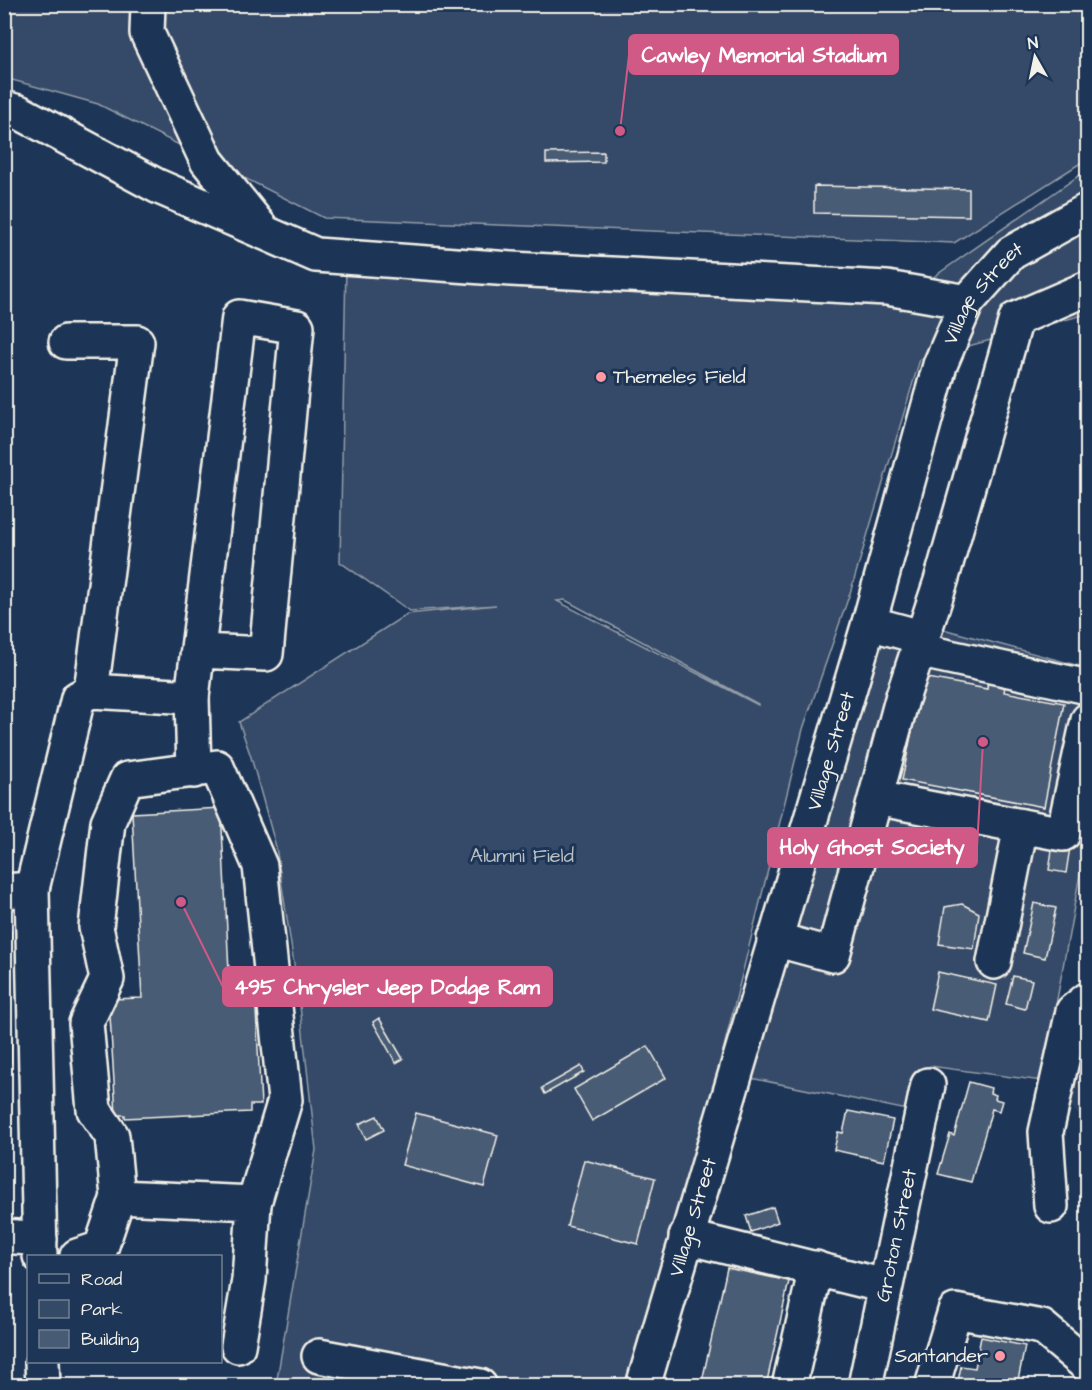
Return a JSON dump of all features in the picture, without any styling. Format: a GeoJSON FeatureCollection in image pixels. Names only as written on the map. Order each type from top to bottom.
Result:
{"type":"FeatureCollection","features":[{"type":"Feature","properties":{"kind":"street"},"geometry":{"type":"LineString","coordinates":[[148,4],[147,33],[207,161],[265,233]]}},
{"type":"Feature","properties":{"kind":"street"},"geometry":{"type":"LineString","coordinates":[[4,108],[19,112],[157,186],[316,255],[510,269],[887,288],[967,302]]}},
{"type":"Feature","properties":{"kind":"street","name":"Village Street"},"geometry":{"type":"LineString","coordinates":[[643,1386],[869,623],[940,365],[967,302],[1011,253],[1088,210]]}},
{"type":"Feature","properties":{"kind":"street"},"geometry":{"type":"LineString","coordinates":[[774,939],[833,955],[919,643],[941,581],[1016,319],[1088,288]]}},
{"type":"Feature","properties":{"kind":"street"},"geometry":{"type":"LineString","coordinates":[[194,771],[192,697],[238,317],[297,327],[266,654],[199,651]]}},
{"type":"Feature","properties":{"kind":"street"},"geometry":{"type":"LineString","coordinates":[[66,342],[137,342],[91,691]]}},
{"type":"Feature","properties":{"kind":"street"},"geometry":{"type":"LineString","coordinates":[[869,623],[919,643],[1088,687]]}},
{"type":"Feature","properties":{"kind":"street"},"geometry":{"type":"LineString","coordinates":[[4,1236],[40,1248],[35,1022],[18,890],[78,698],[91,691],[192,697]]}},
{"type":"Feature","properties":{"kind":"street"},"geometry":{"type":"LineString","coordinates":[[876,798],[1063,834],[1088,720]]}},
{"type":"Feature","properties":{"kind":"street"},"geometry":{"type":"LineString","coordinates":[[89,1252],[118,1197],[112,1136],[94,1110],[86,1023],[107,979],[96,927],[108,822],[127,779],[217,767],[260,866],[285,1100],[254,1203],[249,1280],[238,1346]]}},
{"type":"Feature","properties":{"kind":"street"},"geometry":{"type":"LineString","coordinates":[[994,962],[1021,826]]}},
{"type":"Feature","properties":{"kind":"street"},"geometry":{"type":"LineString","coordinates":[[1051,1206],[1046,1132],[1073,1011],[1088,999]]}},
{"type":"Feature","properties":{"kind":"street"},"geometry":{"type":"LineString","coordinates":[[35,1022],[86,1023]]}},
{"type":"Feature","properties":{"kind":"street","name":"Groton Street"},"geometry":{"type":"LineString","coordinates":[[865,1386],[928,1085]]}},
{"type":"Feature","properties":{"kind":"street"},"geometry":{"type":"LineString","coordinates":[[118,1197],[254,1203]]}},
{"type":"Feature","properties":{"kind":"street"},"geometry":{"type":"LineString","coordinates":[[686,1237],[885,1286]]}},
{"type":"Feature","properties":{"kind":"street"},"geometry":{"type":"LineString","coordinates":[[789,1386],[816,1268]]}},
{"type":"Feature","properties":{"kind":"street"},"geometry":{"type":"LineString","coordinates":[[932,1386],[954,1311],[1042,1327],[1088,1366]]}},
{"type":"Feature","properties":{"kind":"street"},"geometry":{"type":"LineString","coordinates":[[320,1356],[480,1386]]}},
{"type":"Feature","properties":{"kind":"street"},"geometry":{"type":"LineString","coordinates":[[42,1363],[43,1386]]}},
{"type":"Feature","properties":{"kind":"shaded area"},"geometry":{"type":"Polygon","coordinates":[[[1087,1024],[1087,1126],[1067,1101],[1087,1024]]]}},
{"type":"Feature","properties":{"kind":"green space"},"geometry":{"type":"Polygon","coordinates":[[[4,5],[1087,5],[1087,159],[954,243],[324,218],[98,104],[5,78],[4,5]]]}},
{"type":"Feature","properties":{"kind":"green space","name":"Alumni Field"},"geometry":{"type":"Polygon","coordinates":[[[1087,170],[1087,314],[920,359],[851,590],[803,729],[640,1385],[276,1385],[316,1150],[299,997],[276,847],[239,722],[407,614],[496,605],[410,611],[340,562],[346,266],[892,300],[901,310],[912,292],[1087,170]],[[565,600],[557,601],[758,705],[565,600]]]}},
{"type":"Feature","properties":{"kind":"green space"},"geometry":{"type":"Polygon","coordinates":[[[888,614],[1087,668],[1087,836],[1042,1081],[930,1066],[907,1110],[741,1076],[888,614]]]}},
{"type":"Feature","properties":{"kind":"building"},"geometry":{"type":"Polygon","coordinates":[[[604,152],[604,162],[546,163],[546,153],[604,152]]]}},
{"type":"Feature","properties":{"kind":"building"},"geometry":{"type":"Polygon","coordinates":[[[814,186],[969,189],[969,216],[814,213],[814,186]]]}},
{"type":"Feature","properties":{"kind":"building"},"geometry":{"type":"Polygon","coordinates":[[[989,671],[1007,674],[1004,692],[1064,703],[1044,807],[902,780],[923,677],[987,689],[989,671]]]}},
{"type":"Feature","properties":{"kind":"building"},"geometry":{"type":"Polygon","coordinates":[[[221,808],[230,992],[255,991],[261,1105],[250,1105],[250,1112],[125,1118],[125,1115],[116,1115],[109,999],[142,998],[132,813],[221,808]]]}},
{"type":"Feature","properties":{"kind":"building"},"geometry":{"type":"Polygon","coordinates":[[[1053,844],[1070,847],[1066,873],[1049,870],[1053,844]]]}},
{"type":"Feature","properties":{"kind":"building"},"geometry":{"type":"Polygon","coordinates":[[[1034,903],[1056,908],[1045,958],[1023,953],[1034,903]]]}},
{"type":"Feature","properties":{"kind":"building"},"geometry":{"type":"Polygon","coordinates":[[[962,904],[979,913],[974,949],[939,944],[945,907],[962,904]]]}},
{"type":"Feature","properties":{"kind":"building"},"geometry":{"type":"Polygon","coordinates":[[[4,931],[11,931],[11,1063],[4,1063],[4,931]]]}},
{"type":"Feature","properties":{"kind":"building"},"geometry":{"type":"Polygon","coordinates":[[[938,972],[997,985],[989,1022],[930,1009],[938,972]]]}},
{"type":"Feature","properties":{"kind":"building"},"geometry":{"type":"Polygon","coordinates":[[[1013,976],[1032,980],[1025,1009],[1006,1004],[1013,976]]]}},
{"type":"Feature","properties":{"kind":"building"},"geometry":{"type":"Polygon","coordinates":[[[379,1018],[403,1059],[396,1063],[373,1022],[379,1018]]]}},
{"type":"Feature","properties":{"kind":"building"},"geometry":{"type":"Polygon","coordinates":[[[648,1046],[666,1078],[592,1121],[574,1089],[648,1046]]]}},
{"type":"Feature","properties":{"kind":"building"},"geometry":{"type":"Polygon","coordinates":[[[581,1066],[584,1072],[545,1094],[542,1088],[581,1066]]]}},
{"type":"Feature","properties":{"kind":"building"},"geometry":{"type":"Polygon","coordinates":[[[969,1082],[991,1088],[990,1093],[996,1095],[995,1099],[1002,1101],[999,1111],[992,1109],[971,1182],[938,1174],[950,1134],[954,1136],[969,1082]]]}},
{"type":"Feature","properties":{"kind":"building"},"geometry":{"type":"Polygon","coordinates":[[[848,1111],[893,1120],[884,1161],[834,1150],[838,1132],[843,1133],[848,1111]]]}},
{"type":"Feature","properties":{"kind":"building"},"geometry":{"type":"Polygon","coordinates":[[[416,1113],[498,1135],[484,1187],[402,1165],[416,1113]]]}},
{"type":"Feature","properties":{"kind":"building"},"geometry":{"type":"Polygon","coordinates":[[[377,1116],[384,1130],[366,1139],[359,1124],[377,1116]]]}},
{"type":"Feature","properties":{"kind":"building"},"geometry":{"type":"Polygon","coordinates":[[[584,1160],[655,1178],[638,1244],[567,1226],[584,1160]]]}},
{"type":"Feature","properties":{"kind":"building"},"geometry":{"type":"Polygon","coordinates":[[[773,1207],[778,1222],[751,1232],[746,1216],[773,1207]]]}},
{"type":"Feature","properties":{"kind":"building"},"geometry":{"type":"Polygon","coordinates":[[[727,1268],[789,1281],[766,1386],[701,1386],[727,1268]]]}},
{"type":"Feature","properties":{"kind":"building","name":"Santander"},"geometry":{"type":"Polygon","coordinates":[[[981,1337],[1025,1346],[1018,1380],[1044,1386],[957,1386],[961,1366],[975,1368],[981,1337]]]}},
{"type":"Feature","properties":{"kind":"place","name":"Cawley Memorial Stadium"},"geometry":{"type":"Point","coordinates":[620,131]}},
{"type":"Feature","properties":{"kind":"place","name":"Themeles Field"},"geometry":{"type":"Point","coordinates":[601,377]}},
{"type":"Feature","properties":{"kind":"place","name":"Holy Ghost Society"},"geometry":{"type":"Point","coordinates":[983,742]}},
{"type":"Feature","properties":{"kind":"place","name":"495 Chrysler Jeep Dodge Ram"},"geometry":{"type":"Point","coordinates":[181,902]}},
{"type":"Feature","properties":{"kind":"place","name":"Santander"},"geometry":{"type":"Point","coordinates":[1000,1356]}}]}
